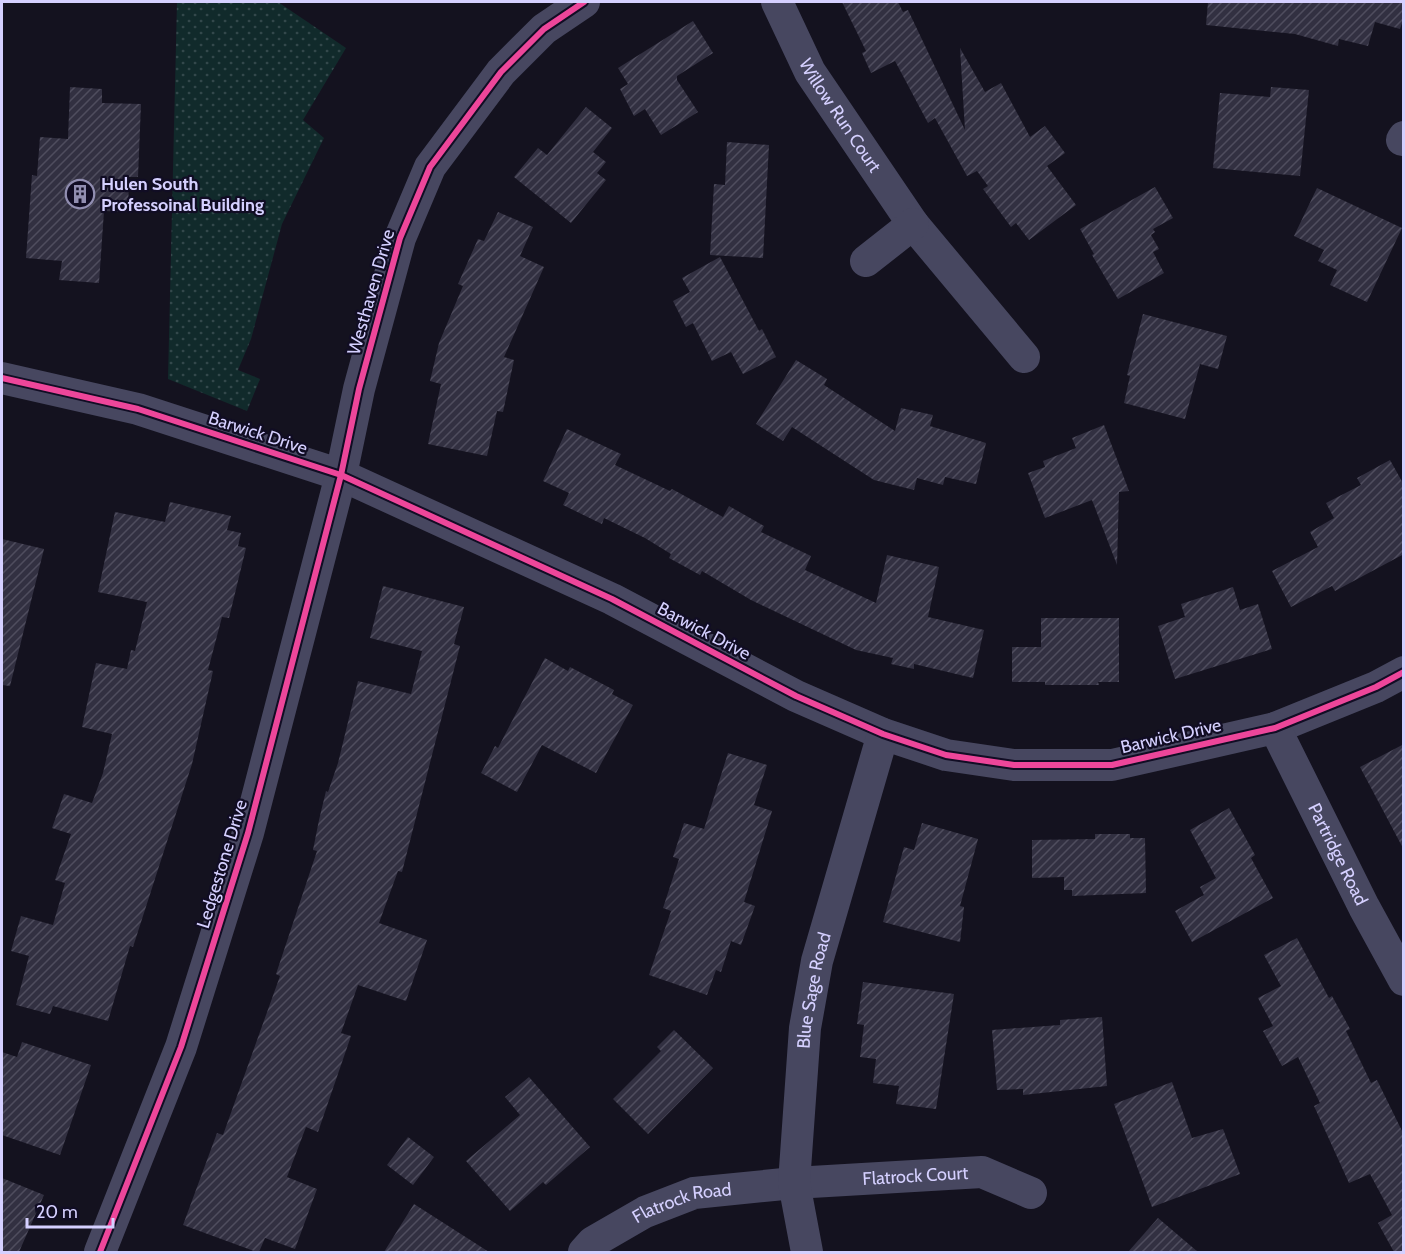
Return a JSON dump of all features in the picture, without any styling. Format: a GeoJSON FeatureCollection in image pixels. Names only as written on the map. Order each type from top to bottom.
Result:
{"type":"FeatureCollection","features":[{"type":"Feature","properties":{"kind":"street","name":"Westhaven Drive"},"geometry":{"type":"LineString","coordinates":[[341,475],[359,389],[400,238],[430,166],[501,72],[544,29],[584,2]]}},
{"type":"Feature","properties":{"kind":"street","name":"Willow Run Court"},"geometry":{"type":"LineString","coordinates":[[777,2],[810,72],[913,224],[1024,357]]}},
{"type":"Feature","properties":{"kind":"street"},"geometry":{"type":"LineString","coordinates":[[866,261],[913,224]]}},
{"type":"Feature","properties":{"kind":"street","name":"Barwick Drive"},"geometry":{"type":"LineString","coordinates":[[2,378],[138,409],[341,475],[612,599],[796,696],[883,734],[946,755],[1002,763],[1112,765],[1275,728],[1376,687],[1404,672]]}},
{"type":"Feature","properties":{"kind":"street","name":"Ledgestone Drive"},"geometry":{"type":"LineString","coordinates":[[100,1252],[181,1047],[245,844],[341,475]]}},
{"type":"Feature","properties":{"kind":"street","name":"Partridge Road"},"geometry":{"type":"LineString","coordinates":[[1275,728],[1364,907],[1404,980]]}},
{"type":"Feature","properties":{"kind":"street","name":"Blue Sage Road"},"geometry":{"type":"LineString","coordinates":[[807,1252],[794,1183],[806,1028],[817,961],[883,734]]}},
{"type":"Feature","properties":{"kind":"street","name":"Flatrock Court"},"geometry":{"type":"LineString","coordinates":[[794,1183],[982,1172],[1030,1193]]}},
{"type":"Feature","properties":{"kind":"street","name":"Flatrock Road"},"geometry":{"type":"LineString","coordinates":[[584,1252],[593,1242],[645,1212],[694,1193],[794,1183]]}},
{"type":"Feature","properties":{"kind":"green space"},"geometry":{"type":"Polygon","coordinates":[[[177,2],[278,2],[346,48],[303,120],[324,138],[282,224],[251,339],[238,370],[260,379],[247,411],[168,379],[177,2]]]}},
{"type":"Feature","properties":{"kind":"building"},"geometry":{"type":"Polygon","coordinates":[[[842,2],[898,2],[903,12],[908,10],[965,130],[960,48],[985,92],[1001,83],[1030,137],[1045,126],[1065,153],[1047,166],[1076,205],[1029,240],[1016,223],[1011,227],[983,189],[988,186],[977,171],[967,176],[935,118],[928,123],[895,61],[871,73],[862,53],[866,51],[842,2]]]}},
{"type":"Feature","properties":{"kind":"building"},"geometry":{"type":"Polygon","coordinates":[[[1208,2],[1404,2],[1404,17],[1400,29],[1375,22],[1368,46],[1339,39],[1338,46],[1295,34],[1206,25],[1208,2]]]}},
{"type":"Feature","properties":{"kind":"building"},"geometry":{"type":"Polygon","coordinates":[[[693,21],[713,53],[677,76],[677,80],[698,112],[661,135],[645,109],[634,116],[620,89],[628,84],[618,68],[693,21]]]}},
{"type":"Feature","properties":{"kind":"building","name":"Hulen South Professoinal Building"},"geometry":{"type":"Polygon","coordinates":[[[70,87],[102,89],[102,103],[141,104],[138,177],[129,177],[128,212],[104,211],[99,283],[59,280],[62,261],[26,258],[32,175],[37,176],[40,137],[68,139],[70,87]]]}},
{"type":"Feature","properties":{"kind":"building"},"geometry":{"type":"Polygon","coordinates":[[[1271,87],[1309,90],[1300,176],[1213,168],[1220,93],[1270,97],[1271,87]]]}},
{"type":"Feature","properties":{"kind":"building"},"geometry":{"type":"Polygon","coordinates":[[[586,107],[612,128],[593,152],[606,162],[597,173],[606,180],[571,223],[514,177],[538,148],[547,155],[586,107]]]}},
{"type":"Feature","properties":{"kind":"building"},"geometry":{"type":"Polygon","coordinates":[[[727,142],[769,145],[763,258],[710,255],[714,184],[725,185],[727,142]]]}},
{"type":"Feature","properties":{"kind":"building"},"geometry":{"type":"Polygon","coordinates":[[[1155,187],[1173,218],[1153,229],[1155,232],[1151,235],[1159,249],[1153,252],[1164,273],[1118,299],[1092,255],[1094,254],[1080,229],[1155,187]]]}},
{"type":"Feature","properties":{"kind":"building"},"geometry":{"type":"Polygon","coordinates":[[[1317,188],[1402,228],[1367,302],[1330,285],[1337,270],[1318,261],[1324,250],[1294,236],[1317,188]]]}},
{"type":"Feature","properties":{"kind":"building"},"geometry":{"type":"Polygon","coordinates":[[[498,212],[533,227],[520,256],[544,267],[504,357],[514,360],[503,412],[497,411],[487,456],[428,444],[441,384],[430,381],[439,343],[463,286],[458,284],[478,239],[484,241],[498,212]]]}},
{"type":"Feature","properties":{"kind":"building"},"geometry":{"type":"Polygon","coordinates":[[[720,257],[759,331],[762,329],[776,357],[743,374],[731,352],[712,361],[693,323],[686,327],[673,301],[690,292],[682,278],[720,257]]]}},
{"type":"Feature","properties":{"kind":"building"},"geometry":{"type":"Polygon","coordinates":[[[1143,314],[1227,336],[1218,369],[1200,364],[1185,419],[1124,403],[1130,376],[1127,375],[1143,314]]]}},
{"type":"Feature","properties":{"kind":"building"},"geometry":{"type":"Polygon","coordinates":[[[796,360],[827,379],[824,385],[895,431],[901,408],[933,415],[930,426],[986,443],[976,484],[945,477],[943,485],[917,478],[914,490],[874,480],[792,427],[783,441],[756,424],[796,360]]]}},
{"type":"Feature","properties":{"kind":"building"},"geometry":{"type":"Polygon","coordinates":[[[1104,425],[1129,491],[1119,492],[1117,565],[1092,500],[1045,518],[1028,473],[1045,467],[1043,461],[1076,448],[1072,438],[1104,425]]]}},
{"type":"Feature","properties":{"kind":"building"},"geometry":{"type":"Polygon","coordinates":[[[567,429],[621,454],[615,465],[670,491],[672,489],[723,517],[729,506],[764,526],[761,532],[811,556],[805,570],[876,603],[887,555],[939,567],[928,617],[984,630],[973,678],[914,664],[914,669],[891,664],[893,658],[856,650],[751,600],[702,571],[700,575],[669,558],[671,554],[645,538],[604,518],[602,524],[563,505],[569,493],[543,481],[567,429]]]}},
{"type":"Feature","properties":{"kind":"building"},"geometry":{"type":"Polygon","coordinates":[[[1390,460],[1404,485],[1404,554],[1335,591],[1332,586],[1291,607],[1272,571],[1318,547],[1310,532],[1334,518],[1326,503],[1361,485],[1357,478],[1390,460]]]}},
{"type":"Feature","properties":{"kind":"building"},"geometry":{"type":"Polygon","coordinates":[[[170,502],[231,516],[227,530],[241,533],[238,546],[246,548],[229,618],[222,617],[208,670],[213,671],[192,764],[133,947],[130,946],[108,1021],[53,1006],[50,1014],[16,1005],[29,956],[11,951],[21,916],[53,925],[65,883],[55,880],[71,834],[52,828],[64,794],[92,803],[103,773],[112,734],[82,727],[96,663],[127,669],[131,650],[135,651],[147,602],[98,592],[115,512],[165,522],[170,502]]]}},
{"type":"Feature","properties":{"kind":"building"},"geometry":{"type":"Polygon","coordinates":[[[2,539],[44,549],[10,686],[2,685],[2,539]]]}},
{"type":"Feature","properties":{"kind":"building"},"geometry":{"type":"Polygon","coordinates":[[[383,586],[464,607],[454,644],[460,646],[402,872],[398,871],[379,923],[427,940],[406,1001],[358,985],[341,1033],[351,1036],[318,1132],[306,1127],[287,1177],[317,1189],[295,1249],[265,1238],[257,1252],[183,1225],[217,1133],[223,1135],[280,976],[276,974],[317,851],[313,850],[319,820],[326,791],[328,792],[338,763],[358,681],[411,694],[422,651],[370,638],[383,586]]]}},
{"type":"Feature","properties":{"kind":"building"},"geometry":{"type":"Polygon","coordinates":[[[1233,587],[1240,610],[1258,604],[1272,649],[1175,679],[1158,626],[1185,617],[1181,604],[1233,587]]]}},
{"type":"Feature","properties":{"kind":"building"},"geometry":{"type":"Polygon","coordinates":[[[1041,618],[1119,618],[1119,682],[1098,682],[1099,685],[1045,685],[1045,682],[1012,682],[1012,647],[1041,647],[1041,618]]]}},
{"type":"Feature","properties":{"kind":"building"},"geometry":{"type":"Polygon","coordinates":[[[545,658],[568,671],[570,667],[614,690],[612,694],[633,705],[596,773],[542,745],[517,792],[481,773],[495,746],[498,748],[545,658]]]}},
{"type":"Feature","properties":{"kind":"building"},"geometry":{"type":"Polygon","coordinates":[[[1404,744],[1404,850],[1360,767],[1404,744]]]}},
{"type":"Feature","properties":{"kind":"building"},"geometry":{"type":"Polygon","coordinates":[[[728,753],[767,765],[754,805],[772,811],[744,902],[755,906],[741,945],[731,941],[721,972],[716,970],[707,995],[649,975],[671,911],[663,908],[679,859],[673,857],[684,823],[704,829],[728,753]]]}},
{"type":"Feature","properties":{"kind":"building"},"geometry":{"type":"Polygon","coordinates":[[[1229,808],[1255,855],[1251,858],[1273,898],[1192,942],[1175,911],[1204,895],[1200,887],[1216,878],[1190,830],[1229,808]]]}},
{"type":"Feature","properties":{"kind":"building"},"geometry":{"type":"Polygon","coordinates":[[[922,823],[978,839],[960,906],[964,907],[960,942],[883,922],[904,847],[914,850],[922,823]]]}},
{"type":"Feature","properties":{"kind":"building"},"geometry":{"type":"Polygon","coordinates":[[[1095,834],[1130,834],[1130,838],[1145,838],[1146,893],[1072,896],[1072,890],[1064,890],[1064,877],[1032,878],[1032,840],[1095,839],[1095,834]]]}},
{"type":"Feature","properties":{"kind":"building"},"geometry":{"type":"Polygon","coordinates":[[[1297,938],[1329,998],[1332,996],[1350,1029],[1346,1031],[1371,1083],[1377,1080],[1404,1135],[1404,1252],[1394,1252],[1378,1223],[1392,1215],[1370,1174],[1349,1183],[1314,1106],[1320,1103],[1298,1057],[1282,1066],[1263,1031],[1273,1026],[1258,998],[1281,986],[1264,955],[1297,938]]]}},
{"type":"Feature","properties":{"kind":"building"},"geometry":{"type":"Polygon","coordinates":[[[863,982],[954,994],[936,1109],[896,1104],[899,1086],[873,1083],[876,1059],[860,1057],[864,1025],[857,1024],[863,982]]]}},
{"type":"Feature","properties":{"kind":"building"},"geometry":{"type":"Polygon","coordinates":[[[1102,1017],[1107,1086],[1023,1095],[1023,1089],[997,1090],[992,1030],[1060,1025],[1060,1020],[1102,1017]]]}},
{"type":"Feature","properties":{"kind":"building"},"geometry":{"type":"Polygon","coordinates":[[[674,1030],[713,1068],[648,1134],[613,1099],[661,1051],[657,1047],[674,1030]]]}},
{"type":"Feature","properties":{"kind":"building"},"geometry":{"type":"Polygon","coordinates":[[[22,1042],[91,1065],[60,1155],[2,1135],[2,1052],[17,1057],[22,1042]]]}},
{"type":"Feature","properties":{"kind":"building"},"geometry":{"type":"Polygon","coordinates":[[[529,1077],[590,1147],[546,1185],[543,1182],[510,1211],[466,1161],[520,1115],[505,1097],[529,1077]]]}},
{"type":"Feature","properties":{"kind":"building"},"geometry":{"type":"Polygon","coordinates":[[[1172,1082],[1192,1138],[1223,1129],[1240,1174],[1152,1207],[1114,1104],[1172,1082]]]}},
{"type":"Feature","properties":{"kind":"building"},"geometry":{"type":"Polygon","coordinates":[[[408,1137],[434,1157],[413,1185],[387,1165],[408,1137]]]}},
{"type":"Feature","properties":{"kind":"building"},"geometry":{"type":"Polygon","coordinates":[[[2,1178],[44,1195],[19,1252],[2,1252],[2,1178]]]}},
{"type":"Feature","properties":{"kind":"building"},"geometry":{"type":"Polygon","coordinates":[[[414,1204],[489,1252],[384,1252],[414,1204]]]}},
{"type":"Feature","properties":{"kind":"building"},"geometry":{"type":"Polygon","coordinates":[[[1158,1218],[1198,1252],[1128,1252],[1158,1218]]]}},
{"type":"Feature","properties":{"kind":"cycle path"},"geometry":{"type":"LineString","coordinates":[[100,1252],[181,1047],[248,833],[341,475],[359,389],[400,238],[430,167],[501,72],[544,29],[584,2]]}},
{"type":"Feature","properties":{"kind":"cycle path"},"geometry":{"type":"LineString","coordinates":[[2,378],[138,409],[341,475],[612,599],[796,696],[883,734],[946,755],[1014,765],[1112,765],[1275,728],[1376,687],[1404,672]]}},
{"type":"Feature","properties":{"kind":"place","name":"Hulen South Professoinal Building"},"geometry":{"type":"Point","coordinates":[80,194]}}]}
